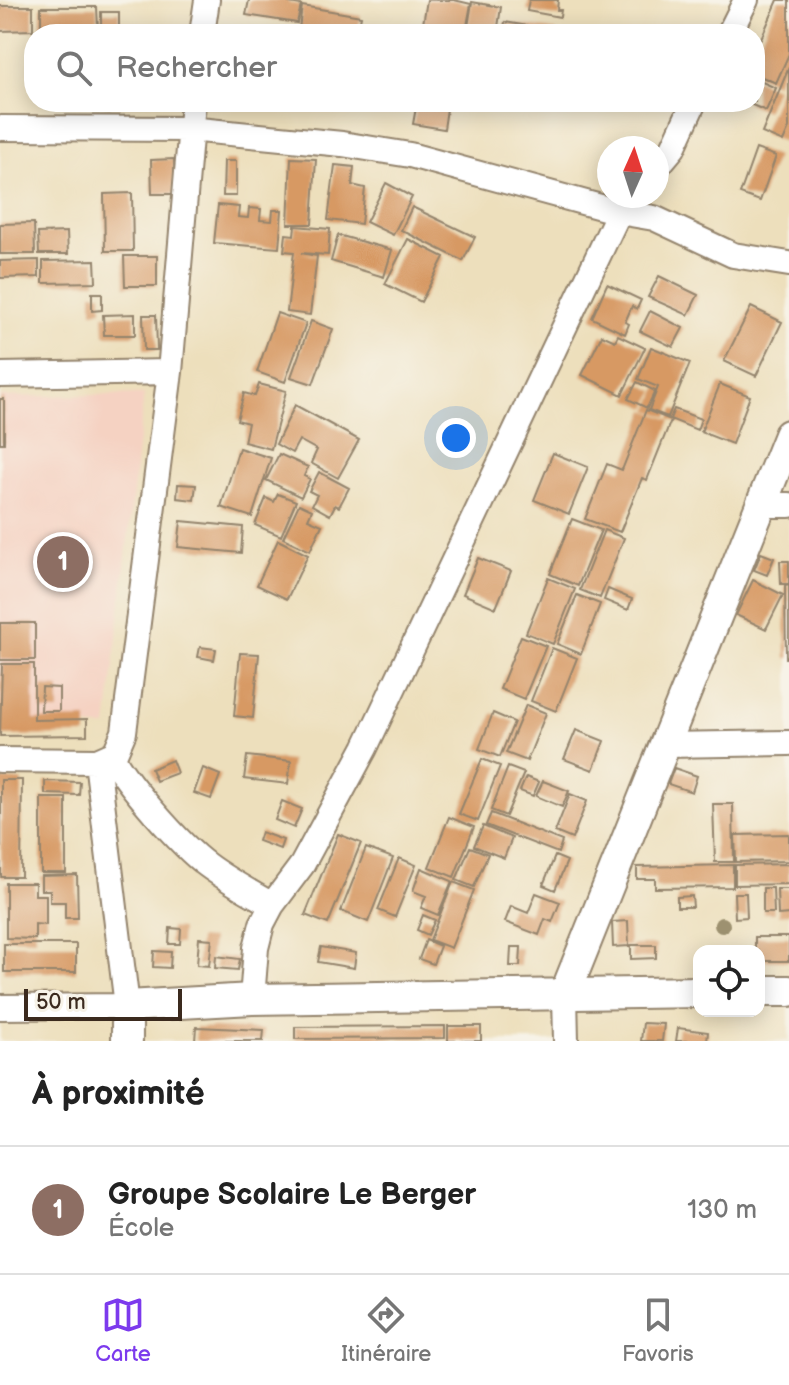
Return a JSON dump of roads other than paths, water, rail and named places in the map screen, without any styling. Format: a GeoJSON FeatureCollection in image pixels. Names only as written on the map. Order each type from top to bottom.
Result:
{"type":"FeatureCollection","features":[{"type":"Feature","properties":{"kind":"street"},"geometry":{"type":"LineString","coordinates":[[203,24],[207,0]]}},
{"type":"Feature","properties":{"kind":"street"},"geometry":{"type":"LineString","coordinates":[[734,24],[746,0]]}},
{"type":"Feature","properties":{"kind":"street"},"geometry":{"type":"LineString","coordinates":[[0,760],[104,758],[117,749],[124,732],[170,372],[192,112]]}},
{"type":"Feature","properties":{"kind":"street"},"geometry":{"type":"LineString","coordinates":[[669,153],[689,112]]}},
{"type":"Feature","properties":{"kind":"street"},"geometry":{"type":"LineString","coordinates":[[0,128],[189,129],[342,144],[410,155],[597,198]]}},
{"type":"Feature","properties":{"kind":"street"},"geometry":{"type":"LineString","coordinates":[[252,999],[256,948],[262,924],[302,865],[365,748],[623,208]]}},
{"type":"Feature","properties":{"kind":"street"},"geometry":{"type":"LineString","coordinates":[[633,208],[733,255],[761,262],[789,264]]}},
{"type":"Feature","properties":{"kind":"street"},"geometry":{"type":"LineString","coordinates":[[0,375],[170,372]]}},
{"type":"Feature","properties":{"kind":"street"},"geometry":{"type":"LineString","coordinates":[[566,1041],[565,994],[665,745],[775,505],[789,435]]}},
{"type":"Feature","properties":{"kind":"street"},"geometry":{"type":"LineString","coordinates":[[665,745],[789,743]]}},
{"type":"Feature","properties":{"kind":"street"},"geometry":{"type":"LineString","coordinates":[[104,758],[123,775],[186,847],[207,865],[272,905]]}},
{"type":"Feature","properties":{"kind":"street"},"geometry":{"type":"LineString","coordinates":[[104,758],[127,1006],[127,1041]]}},
{"type":"Feature","properties":{"kind":"street"},"geometry":{"type":"LineString","coordinates":[[765,991],[789,991]]}},
{"type":"Feature","properties":{"kind":"street"},"geometry":{"type":"LineString","coordinates":[[0,1007],[127,1006],[252,999],[693,992]]}},
{"type":"Feature","properties":{"kind":"place","name":"Groupe Scolaire Le Berger"},"geometry":{"type":"Point","coordinates":[63,562]}}]}
